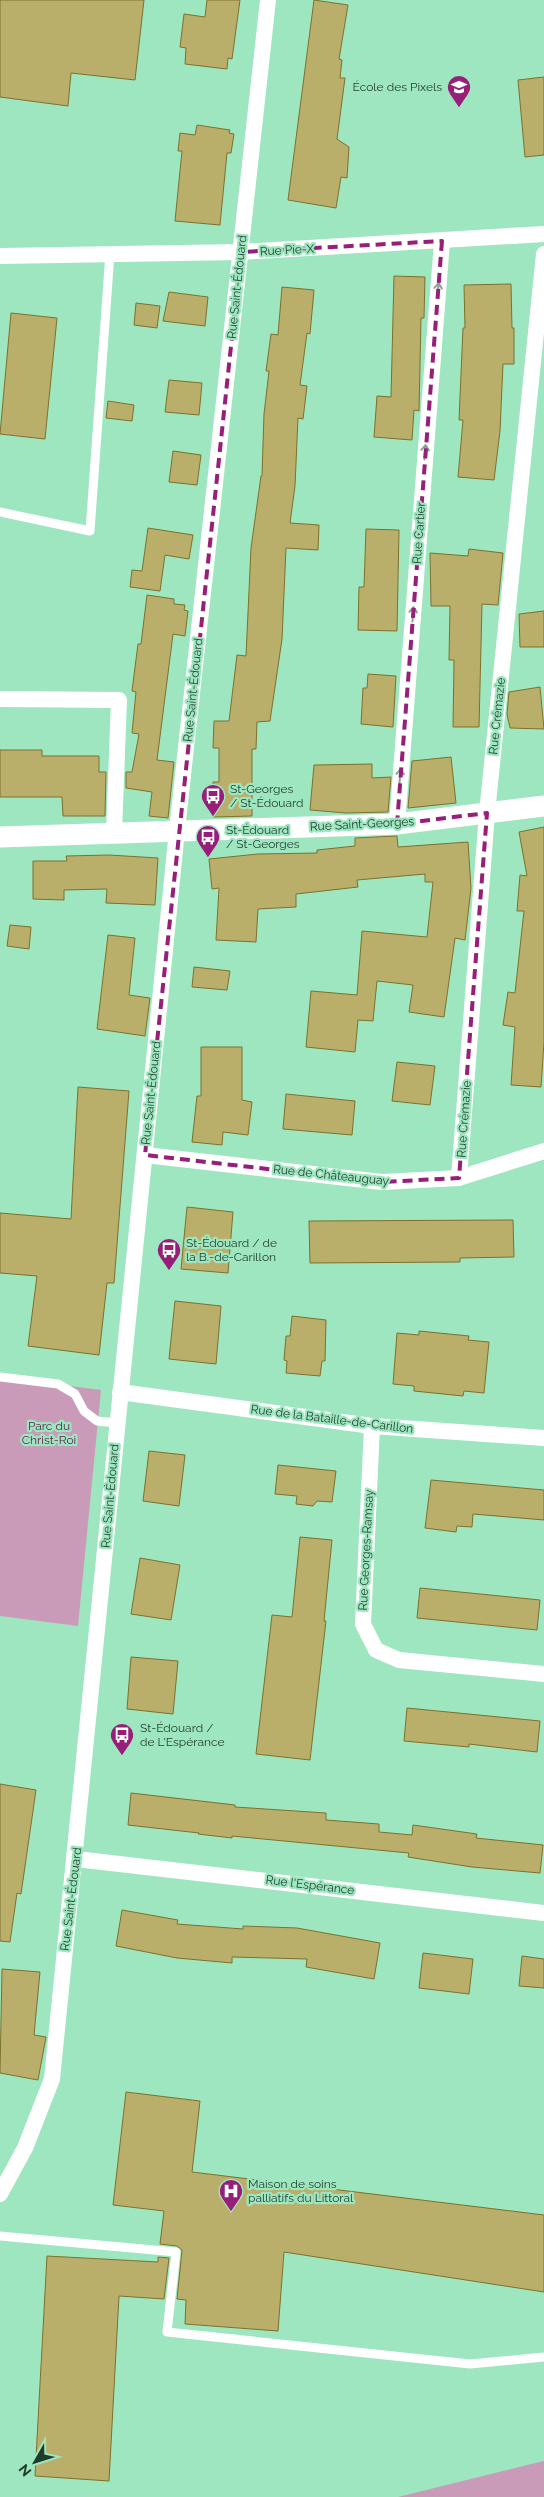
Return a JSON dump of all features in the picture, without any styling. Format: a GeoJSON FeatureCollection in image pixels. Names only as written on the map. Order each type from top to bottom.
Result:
{"type":"FeatureCollection","features":[{"type":"Feature","properties":{"kind":"street","name":"Rue Saint-Édouard"},"geometry":{"type":"LineString","coordinates":[[0,2194],[5,2179],[25,2148],[52,2079],[76,1859],[120,1392],[177,830],[268,0]]}},
{"type":"Feature","properties":{"kind":"street","name":"Rue Pie-X"},"geometry":{"type":"LineString","coordinates":[[0,256],[240,252],[544,234]]}},
{"type":"Feature","properties":{"kind":"street","name":"Rue Cartier"},"geometry":{"type":"LineString","coordinates":[[397,824],[442,241]]}},
{"type":"Feature","properties":{"kind":"street","name":"Rue Crémazie"},"geometry":{"type":"LineString","coordinates":[[459,1178],[487,813],[544,254]]}},
{"type":"Feature","properties":{"kind":"street"},"geometry":{"type":"LineString","coordinates":[[0,699],[119,700],[114,832]]}},
{"type":"Feature","properties":{"kind":"street","name":"Rue Saint-Georges"},"geometry":{"type":"LineString","coordinates":[[0,837],[397,824],[544,806]]}},
{"type":"Feature","properties":{"kind":"street"},"geometry":{"type":"LineString","coordinates":[[543,1152],[544,1136]]}},
{"type":"Feature","properties":{"kind":"street","name":"Rue de Châteauguay"},"geometry":{"type":"LineString","coordinates":[[144,1155],[382,1182],[459,1178],[543,1152]]}},
{"type":"Feature","properties":{"kind":"street","name":"Rue de la Bataille-de-Carillon"},"geometry":{"type":"LineString","coordinates":[[120,1392],[372,1426],[544,1438]]}},
{"type":"Feature","properties":{"kind":"street","name":"Rue Georges-Ramsay"},"geometry":{"type":"LineString","coordinates":[[372,1426],[363,1624],[376,1650],[399,1660],[544,1674]]}},
{"type":"Feature","properties":{"kind":"street","name":"Rue l'Espérance"},"geometry":{"type":"LineString","coordinates":[[76,1859],[544,1913]]}},
{"type":"Feature","properties":{"kind":"lane"},"geometry":{"type":"LineString","coordinates":[[0,512],[90,531],[110,253]]}},
{"type":"Feature","properties":{"kind":"lane"},"geometry":{"type":"LineString","coordinates":[[0,1377],[58,1384],[75,1394],[84,1411],[98,1421],[117,1423]]}},
{"type":"Feature","properties":{"kind":"lane"},"geometry":{"type":"LineString","coordinates":[[0,2236],[176,2252],[166,2332],[470,2364],[544,2357]]}},
{"type":"Feature","properties":{"kind":"highlighted area"},"geometry":{"type":"Polygon","coordinates":[[[442,241],[397,824],[487,813],[459,1178],[382,1182],[145,1155],[241,252],[442,241]]]}},
{"type":"Feature","properties":{"kind":"green space","name":"Parc du Christ-Roi"},"geometry":{"type":"Polygon","coordinates":[[[0,1377],[101,1390],[78,1626],[0,1616],[0,1377]]]}},
{"type":"Feature","properties":{"kind":"green space"},"geometry":{"type":"Polygon","coordinates":[[[544,2461],[544,2497],[398,2497],[527,2465],[544,2461]]]}},
{"type":"Feature","properties":{"kind":"building"},"geometry":{"type":"Polygon","coordinates":[[[0,0],[144,0],[135,80],[71,73],[68,106],[0,97],[0,0]]]}},
{"type":"Feature","properties":{"kind":"building"},"geometry":{"type":"Polygon","coordinates":[[[207,0],[240,0],[232,59],[228,58],[227,69],[185,64],[186,48],[180,47],[184,14],[205,17],[207,0]]]}},
{"type":"Feature","properties":{"kind":"building"},"geometry":{"type":"Polygon","coordinates":[[[314,0],[348,5],[339,59],[342,60],[340,78],[345,78],[337,139],[349,147],[347,178],[341,177],[336,208],[288,200],[314,0]]]}},
{"type":"Feature","properties":{"kind":"building"},"geometry":{"type":"Polygon","coordinates":[[[544,77],[544,155],[525,157],[518,80],[544,77]]]}},
{"type":"Feature","properties":{"kind":"building"},"geometry":{"type":"Polygon","coordinates":[[[197,125],[230,130],[229,133],[234,134],[231,153],[227,153],[220,225],[175,221],[182,151],[178,151],[180,133],[195,135],[197,125]]]}},
{"type":"Feature","properties":{"kind":"building"},"geometry":{"type":"Polygon","coordinates":[[[394,276],[425,277],[424,318],[421,318],[419,411],[414,410],[412,440],[374,437],[377,396],[391,397],[394,276]]]}},
{"type":"Feature","properties":{"kind":"building"},"geometry":{"type":"Polygon","coordinates":[[[511,284],[514,364],[503,364],[500,431],[494,480],[458,477],[463,420],[459,420],[463,328],[465,328],[464,285],[511,284]]]}},
{"type":"Feature","properties":{"kind":"building"},"geometry":{"type":"Polygon","coordinates":[[[282,287],[314,290],[310,334],[307,333],[300,385],[307,386],[303,419],[298,418],[295,486],[290,523],[319,525],[318,550],[286,548],[282,639],[270,721],[257,722],[256,749],[252,749],[252,816],[213,817],[213,782],[219,782],[219,748],[213,748],[214,721],[229,721],[237,655],[246,656],[251,548],[262,476],[264,414],[269,371],[266,371],[271,334],[278,335],[282,287]]]}},
{"type":"Feature","properties":{"kind":"building"},"geometry":{"type":"Polygon","coordinates":[[[169,292],[208,297],[205,326],[163,321],[169,292]]]}},
{"type":"Feature","properties":{"kind":"building"},"geometry":{"type":"Polygon","coordinates":[[[136,303],[160,306],[157,328],[134,325],[136,303]]]}},
{"type":"Feature","properties":{"kind":"building"},"geometry":{"type":"Polygon","coordinates":[[[11,313],[57,318],[45,439],[0,434],[11,313]]]}},
{"type":"Feature","properties":{"kind":"building"},"geometry":{"type":"Polygon","coordinates":[[[169,380],[202,383],[199,415],[165,412],[169,380]]]}},
{"type":"Feature","properties":{"kind":"building"},"geometry":{"type":"Polygon","coordinates":[[[108,401],[134,405],[132,421],[106,418],[108,401]]]}},
{"type":"Feature","properties":{"kind":"building"},"geometry":{"type":"Polygon","coordinates":[[[173,451],[201,455],[197,485],[169,482],[173,451]]]}},
{"type":"Feature","properties":{"kind":"building"},"geometry":{"type":"Polygon","coordinates":[[[148,528],[193,535],[189,559],[165,555],[160,591],[130,587],[132,570],[142,571],[148,528]]]}},
{"type":"Feature","properties":{"kind":"building"},"geometry":{"type":"Polygon","coordinates":[[[366,529],[399,530],[397,631],[358,630],[359,587],[364,587],[366,529]]]}},
{"type":"Feature","properties":{"kind":"building"},"geometry":{"type":"Polygon","coordinates":[[[469,549],[503,553],[498,605],[482,604],[479,727],[453,727],[454,660],[449,660],[450,606],[431,606],[430,553],[468,556],[469,549]]]}},
{"type":"Feature","properties":{"kind":"building"},"geometry":{"type":"Polygon","coordinates":[[[147,595],[174,599],[174,604],[185,605],[184,610],[188,611],[185,636],[173,634],[157,760],[174,762],[168,818],[149,816],[152,792],[126,788],[126,772],[132,772],[139,734],[132,733],[136,692],[132,691],[138,644],[141,644],[147,595]]]}},
{"type":"Feature","properties":{"kind":"building"},"geometry":{"type":"Polygon","coordinates":[[[544,611],[544,647],[520,647],[519,614],[544,611]]]}},
{"type":"Feature","properties":{"kind":"building"},"geometry":{"type":"Polygon","coordinates":[[[368,674],[396,676],[393,727],[361,724],[363,688],[367,688],[368,674]]]}},
{"type":"Feature","properties":{"kind":"building"},"geometry":{"type":"Polygon","coordinates":[[[540,687],[544,729],[510,728],[507,714],[509,692],[540,687]]]}},
{"type":"Feature","properties":{"kind":"building"},"geometry":{"type":"Polygon","coordinates":[[[0,750],[42,750],[42,756],[99,756],[99,772],[106,772],[105,816],[63,816],[62,797],[0,797],[0,750]]]}},
{"type":"Feature","properties":{"kind":"building"},"geometry":{"type":"Polygon","coordinates":[[[451,757],[456,803],[408,808],[412,761],[451,757]]]}},
{"type":"Feature","properties":{"kind":"building"},"geometry":{"type":"Polygon","coordinates":[[[372,764],[372,778],[391,777],[388,812],[346,813],[310,810],[314,765],[372,764]]]}},
{"type":"Feature","properties":{"kind":"building"},"geometry":{"type":"Polygon","coordinates":[[[544,827],[544,1042],[541,1087],[511,1085],[515,1027],[503,1025],[508,992],[515,993],[524,911],[517,911],[520,875],[527,876],[519,832],[544,827]]]}},
{"type":"Feature","properties":{"kind":"building"},"geometry":{"type":"Polygon","coordinates":[[[397,836],[398,847],[468,842],[471,888],[465,940],[455,938],[444,1017],[409,1012],[413,985],[377,981],[373,1021],[358,1020],[355,1052],[306,1047],[311,991],[357,995],[362,931],[427,937],[433,882],[425,882],[425,874],[357,880],[358,887],[296,894],[296,907],[258,909],[256,942],[216,940],[219,888],[212,889],[209,859],[258,854],[317,853],[317,850],[355,846],[355,838],[397,836]]]}},
{"type":"Feature","properties":{"kind":"building"},"geometry":{"type":"Polygon","coordinates":[[[109,855],[158,858],[155,905],[106,903],[107,889],[64,890],[64,900],[33,899],[33,861],[67,861],[66,856],[109,855]]]}},
{"type":"Feature","properties":{"kind":"building"},"geometry":{"type":"Polygon","coordinates":[[[10,925],[31,927],[29,949],[7,946],[10,925]]]}},
{"type":"Feature","properties":{"kind":"building"},"geometry":{"type":"Polygon","coordinates":[[[108,935],[135,938],[129,995],[150,998],[145,1036],[97,1029],[108,935]]]}},
{"type":"Feature","properties":{"kind":"building"},"geometry":{"type":"Polygon","coordinates":[[[194,967],[230,971],[227,990],[192,987],[194,967]]]}},
{"type":"Feature","properties":{"kind":"building"},"geometry":{"type":"Polygon","coordinates":[[[201,1047],[242,1047],[242,1100],[252,1102],[248,1135],[223,1132],[222,1145],[192,1142],[197,1096],[201,1096],[201,1047]]]}},
{"type":"Feature","properties":{"kind":"building"},"geometry":{"type":"Polygon","coordinates":[[[397,1062],[435,1066],[430,1105],[392,1101],[397,1062]]]}},
{"type":"Feature","properties":{"kind":"building"},"geometry":{"type":"Polygon","coordinates":[[[78,1087],[129,1091],[114,1283],[107,1283],[99,1355],[28,1346],[37,1276],[0,1273],[0,1213],[71,1219],[78,1087]]]}},
{"type":"Feature","properties":{"kind":"building"},"geometry":{"type":"Polygon","coordinates":[[[286,1094],[355,1101],[352,1135],[283,1129],[286,1094]]]}},
{"type":"Feature","properties":{"kind":"building"},"geometry":{"type":"Polygon","coordinates":[[[187,1207],[233,1212],[228,1273],[181,1269],[187,1207]]]}},
{"type":"Feature","properties":{"kind":"building"},"geometry":{"type":"Polygon","coordinates":[[[513,1220],[514,1257],[460,1258],[460,1262],[310,1263],[309,1221],[513,1220]]]}},
{"type":"Feature","properties":{"kind":"building"},"geometry":{"type":"Polygon","coordinates":[[[175,1301],[221,1306],[216,1364],[169,1359],[175,1301]]]}},
{"type":"Feature","properties":{"kind":"building"},"geometry":{"type":"Polygon","coordinates":[[[292,1316],[326,1320],[325,1361],[322,1361],[320,1376],[286,1373],[287,1361],[284,1360],[286,1336],[290,1336],[292,1316]]]}},
{"type":"Feature","properties":{"kind":"building"},"geometry":{"type":"Polygon","coordinates":[[[419,1331],[469,1336],[468,1340],[489,1342],[484,1393],[464,1391],[463,1396],[414,1391],[414,1386],[393,1384],[397,1333],[419,1335],[419,1331]]]}},
{"type":"Feature","properties":{"kind":"building"},"geometry":{"type":"Polygon","coordinates":[[[149,1451],[185,1455],[179,1506],[143,1501],[149,1451]]]}},
{"type":"Feature","properties":{"kind":"building"},"geometry":{"type":"Polygon","coordinates":[[[278,1465],[336,1471],[332,1502],[317,1501],[313,1506],[296,1504],[297,1496],[275,1494],[278,1465]]]}},
{"type":"Feature","properties":{"kind":"building"},"geometry":{"type":"Polygon","coordinates":[[[431,1480],[544,1490],[544,1520],[473,1514],[472,1527],[457,1526],[456,1532],[425,1528],[431,1480]]]}},
{"type":"Feature","properties":{"kind":"building"},"geometry":{"type":"Polygon","coordinates":[[[300,1537],[332,1540],[324,1621],[326,1621],[310,1760],[256,1754],[272,1615],[292,1617],[300,1537]]]}},
{"type":"Feature","properties":{"kind":"building"},"geometry":{"type":"Polygon","coordinates":[[[140,1558],[180,1565],[171,1620],[131,1614],[140,1558]]]}},
{"type":"Feature","properties":{"kind":"building"},"geometry":{"type":"Polygon","coordinates":[[[420,1588],[540,1600],[537,1630],[417,1618],[420,1588]]]}},
{"type":"Feature","properties":{"kind":"building"},"geometry":{"type":"Polygon","coordinates":[[[131,1657],[178,1661],[173,1714],[127,1709],[131,1657]]]}},
{"type":"Feature","properties":{"kind":"building"},"geometry":{"type":"Polygon","coordinates":[[[407,1708],[540,1721],[537,1752],[469,1744],[469,1747],[404,1741],[407,1708]]]}},
{"type":"Feature","properties":{"kind":"building"},"geometry":{"type":"Polygon","coordinates":[[[0,1784],[36,1790],[21,1894],[17,1893],[10,1942],[0,1941],[0,1784]]]}},
{"type":"Feature","properties":{"kind":"building"},"geometry":{"type":"Polygon","coordinates":[[[131,1793],[235,1805],[235,1807],[326,1813],[326,1820],[379,1824],[379,1832],[412,1835],[413,1825],[477,1834],[476,1838],[543,1845],[540,1873],[472,1867],[408,1857],[409,1853],[232,1836],[232,1838],[128,1825],[131,1793]]]}},
{"type":"Feature","properties":{"kind":"building"},"geometry":{"type":"Polygon","coordinates":[[[122,1910],[178,1920],[177,1924],[243,1929],[243,1926],[297,1928],[380,1943],[374,1979],[306,1967],[307,1959],[232,1957],[232,1963],[177,1958],[116,1946],[122,1910]]]}},
{"type":"Feature","properties":{"kind":"building"},"geometry":{"type":"Polygon","coordinates":[[[423,1953],[473,1959],[469,1994],[419,1988],[423,1953]]]}},
{"type":"Feature","properties":{"kind":"building"},"geometry":{"type":"Polygon","coordinates":[[[522,1956],[544,1959],[544,1988],[519,1986],[522,1956]]]}},
{"type":"Feature","properties":{"kind":"building"},"geometry":{"type":"Polygon","coordinates":[[[2,1969],[40,1972],[34,2035],[46,2037],[38,2080],[0,2073],[2,1969]]]}},
{"type":"Feature","properties":{"kind":"building"},"geometry":{"type":"Polygon","coordinates":[[[126,2092],[200,2101],[192,2172],[544,2215],[544,2292],[284,2252],[278,2331],[185,2324],[186,2300],[177,2299],[182,2250],[177,2246],[160,2244],[164,2211],[113,2205],[126,2092]]]}},
{"type":"Feature","properties":{"kind":"building"},"geometry":{"type":"Polygon","coordinates":[[[47,2256],[158,2262],[158,2257],[169,2258],[164,2299],[119,2296],[109,2481],[35,2476],[47,2256]]]}},
{"type":"Feature","properties":{"kind":"place","name":"École des Pixels"},"geometry":{"type":"Point","coordinates":[459,108]}},
{"type":"Feature","properties":{"kind":"place","name":"St-Georges / St-Édouard"},"geometry":{"type":"Point","coordinates":[213,817]}},
{"type":"Feature","properties":{"kind":"place","name":"St-Édouard / St-Georges"},"geometry":{"type":"Point","coordinates":[208,858]}},
{"type":"Feature","properties":{"kind":"place","name":"St-Édouard / de la B.-de-Carillon"},"geometry":{"type":"Point","coordinates":[169,1271]}},
{"type":"Feature","properties":{"kind":"place","name":"St-Édouard / de L'Espérance"},"geometry":{"type":"Point","coordinates":[122,1756]}},
{"type":"Feature","properties":{"kind":"place","name":"Maison de soins palliatifs du Littoral"},"geometry":{"type":"Point","coordinates":[231,2212]}}]}
